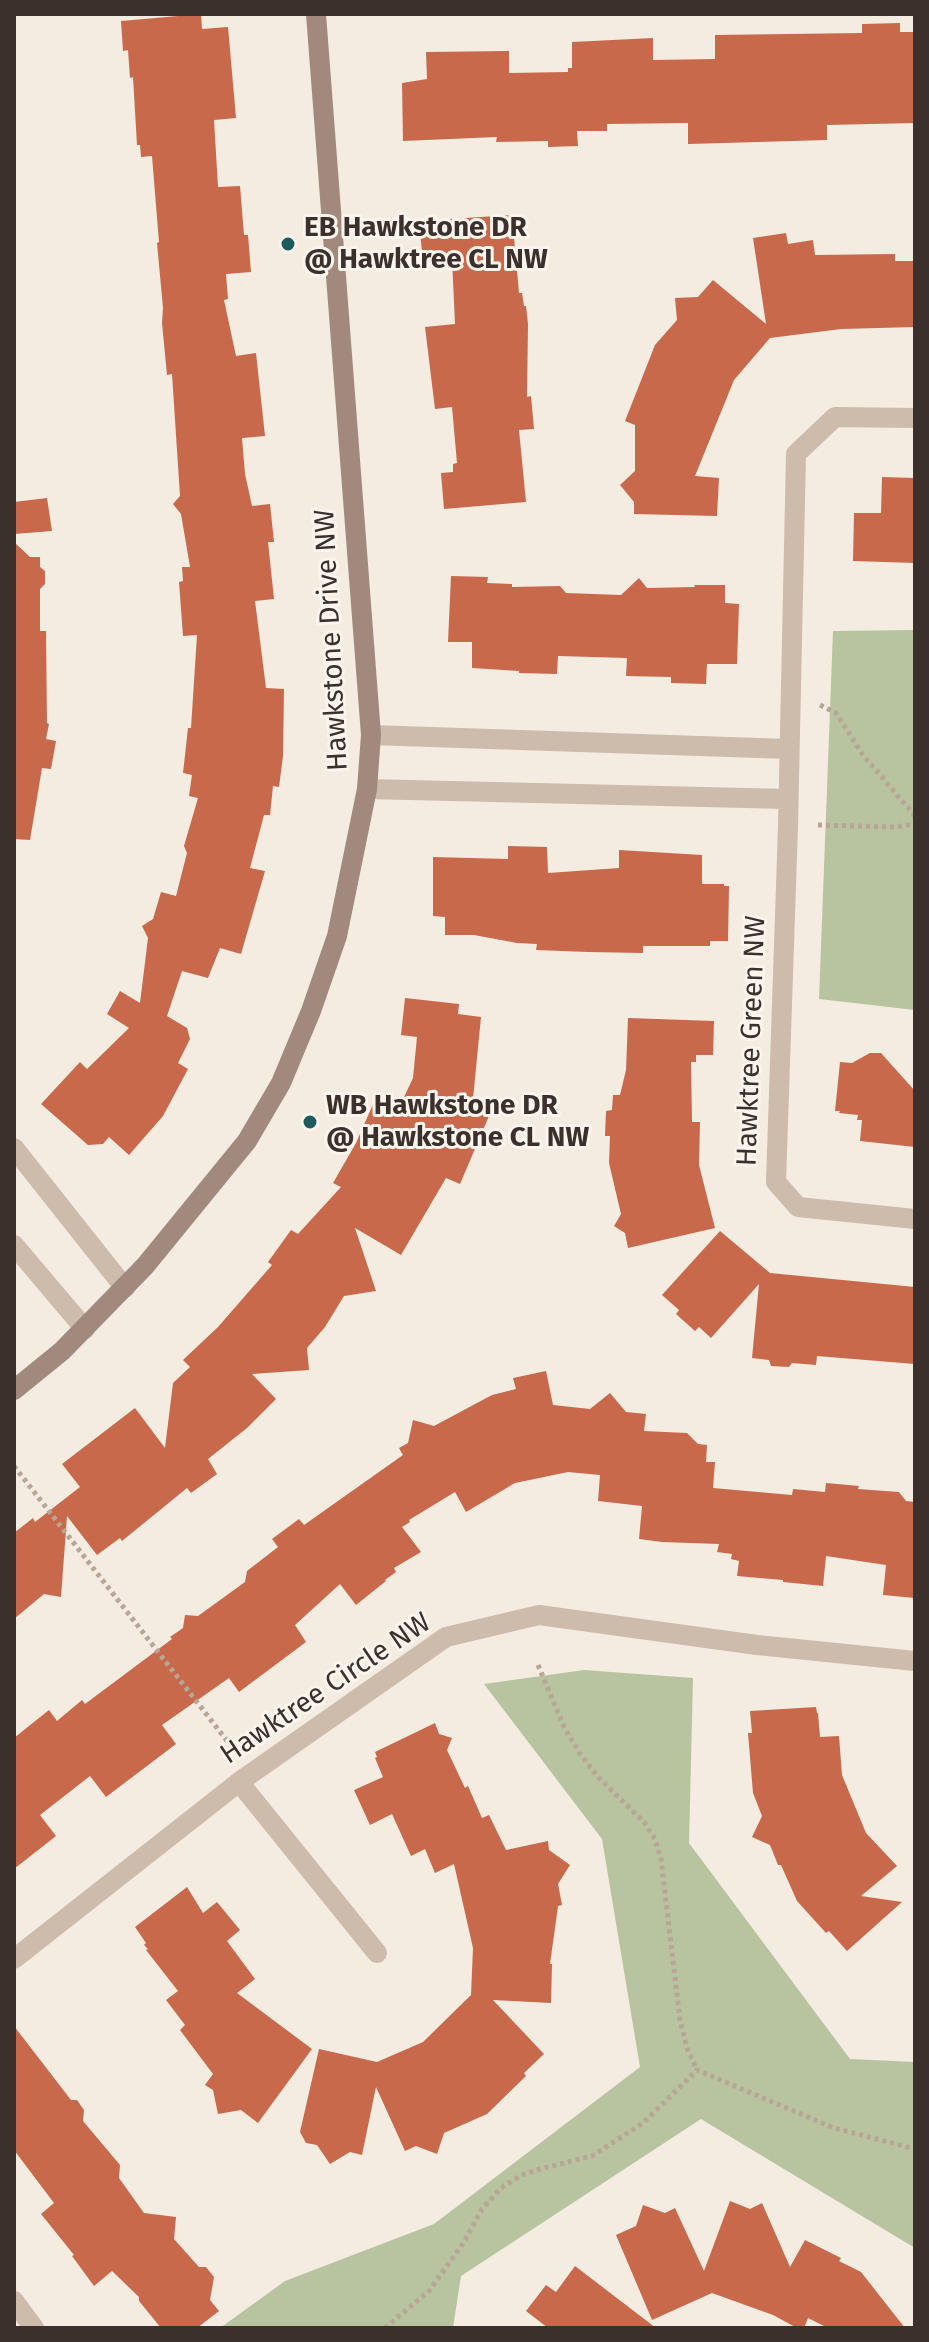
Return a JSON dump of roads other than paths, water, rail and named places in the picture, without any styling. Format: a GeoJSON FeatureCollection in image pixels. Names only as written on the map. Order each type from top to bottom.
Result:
{"type":"FeatureCollection","features":[{"type":"Feature","properties":{"kind":"street","name":"Hawkstone Drive NW"},"geometry":{"type":"LineString","coordinates":[[14,1390],[62,1351],[125,1288],[237,1153],[281,1083],[311,1011],[337,936],[367,789],[371,735],[316,14]]}},
{"type":"Feature","properties":{"kind":"street","name":"Hawktree Green NW"},"geometry":{"type":"LineString","coordinates":[[915,418],[835,417],[796,454],[776,1182],[798,1207],[915,1219]]}},
{"type":"Feature","properties":{"kind":"street"},"geometry":{"type":"LineString","coordinates":[[371,735],[789,749]]}},
{"type":"Feature","properties":{"kind":"street"},"geometry":{"type":"LineString","coordinates":[[367,789],[788,799]]}},
{"type":"Feature","properties":{"kind":"street"},"geometry":{"type":"LineString","coordinates":[[14,1148],[125,1288]]}},
{"type":"Feature","properties":{"kind":"street"},"geometry":{"type":"LineString","coordinates":[[14,1245],[85,1329]]}},
{"type":"Feature","properties":{"kind":"street","name":"Hawktree Circle NW"},"geometry":{"type":"LineString","coordinates":[[14,1959],[239,1782],[446,1637],[539,1615],[757,1645],[915,1661]]}},
{"type":"Feature","properties":{"kind":"street"},"geometry":{"type":"LineString","coordinates":[[239,1782],[377,1953]]}},
{"type":"Feature","properties":{"kind":"street"},"geometry":{"type":"LineString","coordinates":[[14,2301],[34,2328]]}},
{"type":"Feature","properties":{"kind":"place","name":"EB Hawkstone DR @ Hawktree CL NW"},"geometry":{"type":"Point","coordinates":[288,244]}},
{"type":"Feature","properties":{"kind":"place","name":"WB Hawkstone DR @ Hawkstone CL NW"},"geometry":{"type":"Point","coordinates":[310,1122]}}]}
